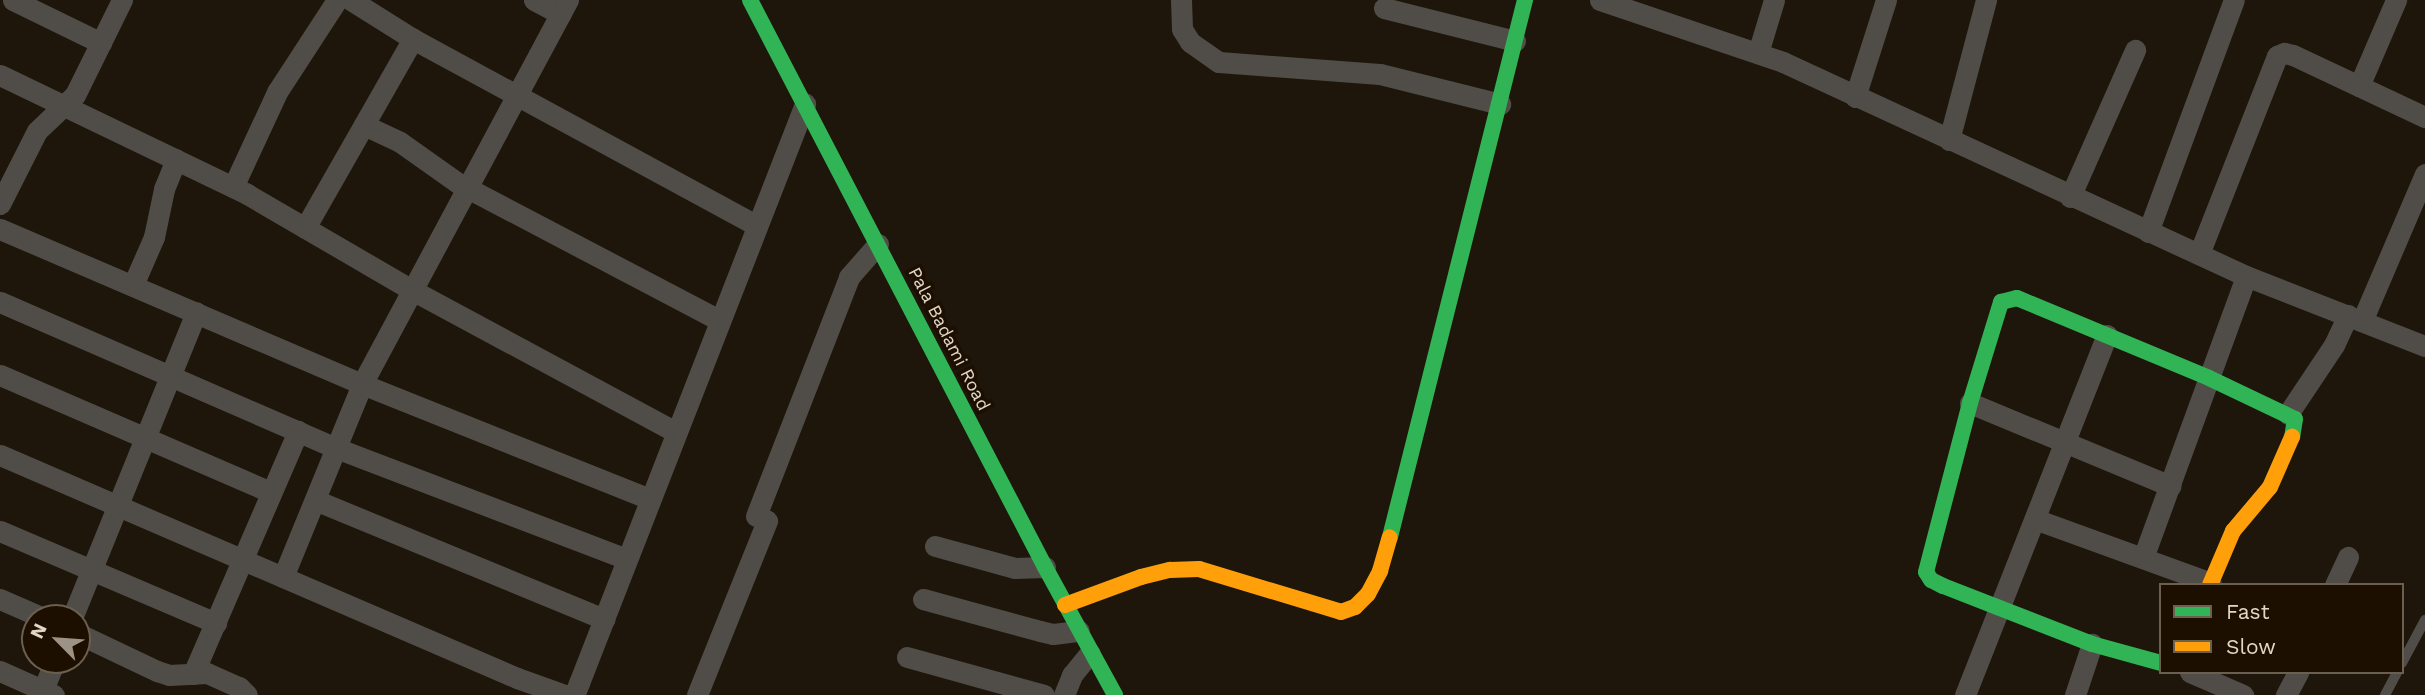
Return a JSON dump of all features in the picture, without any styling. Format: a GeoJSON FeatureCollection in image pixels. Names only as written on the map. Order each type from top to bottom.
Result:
{"type":"FeatureCollection","features":[{"type":"Feature","properties":{"kind":"street"},"geometry":{"type":"LineString","coordinates":[[13,0],[102,43]]}},
{"type":"Feature","properties":{"kind":"street"},"geometry":{"type":"LineString","coordinates":[[0,204],[29,142],[46,121],[65,107],[75,95],[122,0]]}},
{"type":"Feature","properties":{"kind":"street"},"geometry":{"type":"LineString","coordinates":[[233,187],[277,92],[337,0]]}},
{"type":"Feature","properties":{"kind":"street"},"geometry":{"type":"LineString","coordinates":[[351,0],[413,39],[756,225]]}},
{"type":"Feature","properties":{"kind":"street"},"geometry":{"type":"LineString","coordinates":[[283,577],[362,384],[564,7],[534,0]]}},
{"type":"Feature","properties":{"kind":"street","name":"Pala Badami Road"},"geometry":{"type":"LineString","coordinates":[[750,0],[1090,653],[1115,695]]}},
{"type":"Feature","properties":{"kind":"street"},"geometry":{"type":"LineString","coordinates":[[1181,0],[1182,29],[1190,42],[1219,62],[1380,74],[1500,104]]}},
{"type":"Feature","properties":{"kind":"street"},"geometry":{"type":"LineString","coordinates":[[1065,605],[1141,577],[1170,570],[1199,569],[1230,576],[1341,612],[1355,607],[1368,594],[1380,571],[1409,468],[1525,0]]}},
{"type":"Feature","properties":{"kind":"street"},"geometry":{"type":"LineString","coordinates":[[1600,0],[1632,5],[1758,53],[2246,276],[2425,346]]}},
{"type":"Feature","properties":{"kind":"street"},"geometry":{"type":"LineString","coordinates":[[1758,53],[1774,0]]}},
{"type":"Feature","properties":{"kind":"street"},"geometry":{"type":"LineString","coordinates":[[1855,97],[1886,0]]}},
{"type":"Feature","properties":{"kind":"street"},"geometry":{"type":"LineString","coordinates":[[1949,140],[1986,0]]}},
{"type":"Feature","properties":{"kind":"street"},"geometry":{"type":"LineString","coordinates":[[2148,232],[2234,0]]}},
{"type":"Feature","properties":{"kind":"street"},"geometry":{"type":"LineString","coordinates":[[2359,86],[2396,0]]}},
{"type":"Feature","properties":{"kind":"street"},"geometry":{"type":"LineString","coordinates":[[1384,8],[1515,41]]}},
{"type":"Feature","properties":{"kind":"street"},"geometry":{"type":"LineString","coordinates":[[305,228],[413,39]]}},
{"type":"Feature","properties":{"kind":"street"},"geometry":{"type":"LineString","coordinates":[[2070,197],[2135,50]]}},
{"type":"Feature","properties":{"kind":"street"},"geometry":{"type":"LineString","coordinates":[[2199,254],[2277,56],[2284,53],[2293,55],[2425,117]]}},
{"type":"Feature","properties":{"kind":"street"},"geometry":{"type":"LineString","coordinates":[[0,75],[233,187],[412,290],[676,432]]}},
{"type":"Feature","properties":{"kind":"street"},"geometry":{"type":"LineString","coordinates":[[0,455],[243,559],[514,686],[571,694],[604,619],[805,104]]}},
{"type":"Feature","properties":{"kind":"street"},"geometry":{"type":"LineString","coordinates":[[364,125],[400,142],[467,186],[719,320]]}},
{"type":"Feature","properties":{"kind":"street"},"geometry":{"type":"LineString","coordinates":[[133,285],[154,237],[164,189],[176,159]]}},
{"type":"Feature","properties":{"kind":"street"},"geometry":{"type":"LineString","coordinates":[[2288,414],[2355,318],[2425,174]]}},
{"type":"Feature","properties":{"kind":"street"},"geometry":{"type":"LineString","coordinates":[[0,229],[362,384],[650,499]]}},
{"type":"Feature","properties":{"kind":"street"},"geometry":{"type":"LineString","coordinates":[[698,695],[849,277],[878,244]]}},
{"type":"Feature","properties":{"kind":"street"},"geometry":{"type":"LineString","coordinates":[[2143,558],[2246,276]]}},
{"type":"Feature","properties":{"kind":"street"},"geometry":{"type":"LineString","coordinates":[[2159,662],[2092,643],[1943,586],[1931,580],[1926,572],[1970,403],[2001,302],[2008,298],[2107,335],[2209,378],[2295,419],[2296,427],[2270,487],[2233,531],[2210,583]]}},
{"type":"Feature","properties":{"kind":"street"},"geometry":{"type":"LineString","coordinates":[[0,302],[336,448],[627,559]]}},
{"type":"Feature","properties":{"kind":"street"},"geometry":{"type":"LineString","coordinates":[[78,604],[197,312]]}},
{"type":"Feature","properties":{"kind":"street"},"geometry":{"type":"LineString","coordinates":[[1965,695],[2107,335]]}},
{"type":"Feature","properties":{"kind":"street"},"geometry":{"type":"LineString","coordinates":[[0,375],[271,492]]}},
{"type":"Feature","properties":{"kind":"street"},"geometry":{"type":"LineString","coordinates":[[1970,403],[2170,486]]}},
{"type":"Feature","properties":{"kind":"street"},"geometry":{"type":"LineString","coordinates":[[193,674],[298,431]]}},
{"type":"Feature","properties":{"kind":"street"},"geometry":{"type":"LineString","coordinates":[[315,500],[604,619]]}},
{"type":"Feature","properties":{"kind":"street"},"geometry":{"type":"LineString","coordinates":[[2035,519],[2207,583]]}},
{"type":"Feature","properties":{"kind":"street"},"geometry":{"type":"LineString","coordinates":[[0,531],[216,623]]}},
{"type":"Feature","properties":{"kind":"street"},"geometry":{"type":"LineString","coordinates":[[935,546],[1015,568],[1045,567]]}},
{"type":"Feature","properties":{"kind":"street"},"geometry":{"type":"LineString","coordinates":[[2335,583],[2348,557]]}},
{"type":"Feature","properties":{"kind":"street"},"geometry":{"type":"LineString","coordinates":[[0,599],[21,608]]}},
{"type":"Feature","properties":{"kind":"street"},"geometry":{"type":"LineString","coordinates":[[923,599],[1053,634],[1079,631]]}},
{"type":"Feature","properties":{"kind":"street"},"geometry":{"type":"LineString","coordinates":[[91,640],[169,675],[215,676],[240,687],[247,695]]}},
{"type":"Feature","properties":{"kind":"street"},"geometry":{"type":"LineString","coordinates":[[2075,695],[2092,643]]}},
{"type":"Feature","properties":{"kind":"street"},"geometry":{"type":"LineString","coordinates":[[1064,695],[1072,675],[1090,653]]}},
{"type":"Feature","properties":{"kind":"street"},"geometry":{"type":"LineString","coordinates":[[907,657],[1044,695]]}},
{"type":"Feature","properties":{"kind":"street"},"geometry":{"type":"LineString","coordinates":[[0,671],[46,693],[51,674]]}},
{"type":"Feature","properties":{"kind":"street"},"geometry":{"type":"LineString","coordinates":[[2195,674],[2243,695]]}},
{"type":"Feature","properties":{"kind":"street"},"geometry":{"type":"LineString","coordinates":[[2286,695],[2297,674]]}},
{"type":"Feature","properties":{"kind":"lane"},"geometry":{"type":"LineString","coordinates":[[2404,659],[2425,620]]}},
{"type":"Feature","properties":{"kind":"lane"},"geometry":{"type":"LineString","coordinates":[[2385,695],[2396,674]]}},
{"type":"Feature","properties":{"kind":"traffic: fast"},"geometry":{"type":"LineString","coordinates":[[750,0],[1045,567],[1115,695]]}},
{"type":"Feature","properties":{"kind":"traffic: fast"},"geometry":{"type":"LineString","coordinates":[[1390,537],[1525,0]]}},
{"type":"Feature","properties":{"kind":"traffic: fast"},"geometry":{"type":"LineString","coordinates":[[2159,662],[2092,644],[1943,586],[1931,580],[1926,572],[1970,403],[2001,302],[2017,298],[2209,378],[2295,419],[2292,437]]}},
{"type":"Feature","properties":{"kind":"traffic: slow"},"geometry":{"type":"LineString","coordinates":[[2211,583],[2233,531],[2270,487],[2292,437]]}},
{"type":"Feature","properties":{"kind":"traffic: slow"},"geometry":{"type":"LineString","coordinates":[[1065,605],[1141,577],[1170,570],[1199,569],[1341,612],[1355,607],[1368,594],[1380,571],[1390,537]]}}]}
